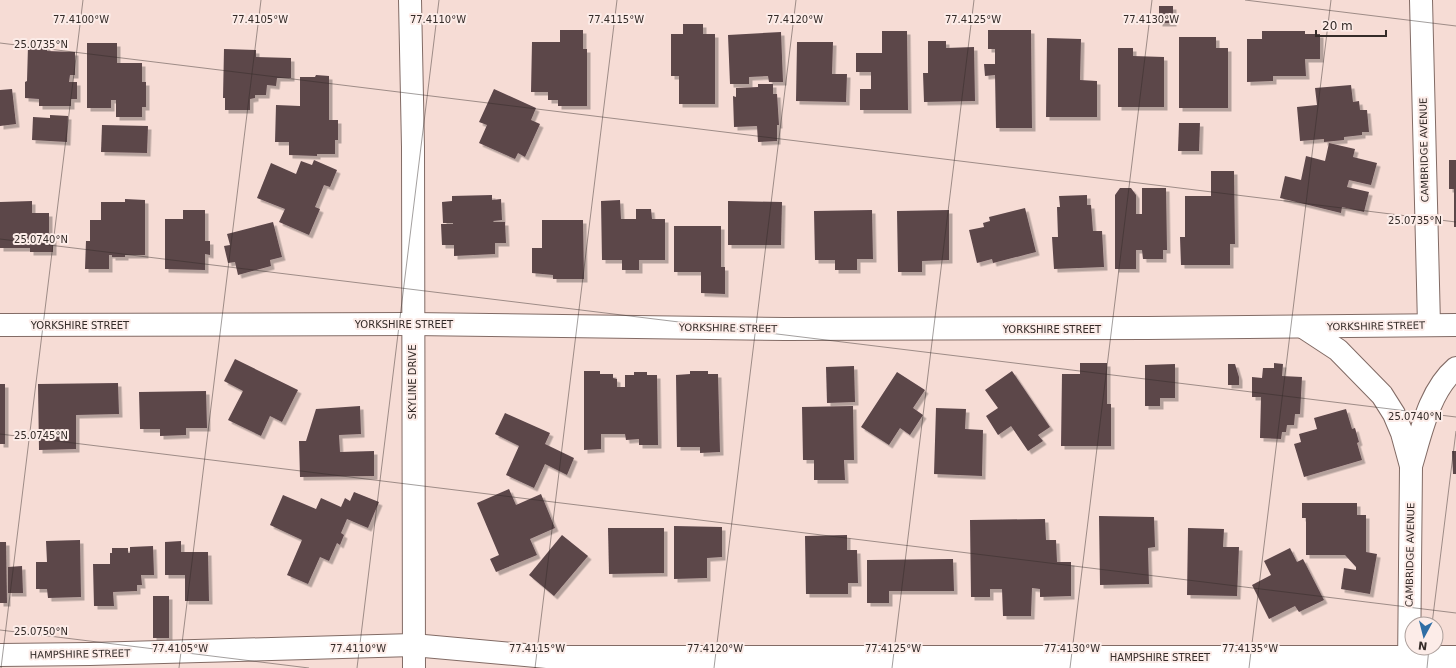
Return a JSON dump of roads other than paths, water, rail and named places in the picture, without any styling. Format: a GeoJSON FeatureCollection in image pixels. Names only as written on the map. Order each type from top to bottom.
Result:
{"type":"FeatureCollection","features":[{"type":"Feature","properties":{"kind":"street","name":"SKYLINE DRIVE"},"geometry":{"type":"LineString","coordinates":[[410,0],[413,147],[412,324],[414,668]]}},
{"type":"Feature","properties":{"kind":"street","name":"CAMBRIDGE AVENUE"},"geometry":{"type":"LineString","coordinates":[[1420,0],[1429,325]]}},
{"type":"Feature","properties":{"kind":"street","name":"YORKSHIRE STREET"},"geometry":{"type":"LineString","coordinates":[[0,325],[412,324],[785,329],[1140,328],[1456,324]]}},
{"type":"Feature","properties":{"kind":"street","name":"CAMBRIDGE AVENUE"},"geometry":{"type":"LineString","coordinates":[[1303,326],[1338,350],[1382,395],[1394,414],[1402,433],[1411,466],[1409,662]]}},
{"type":"Feature","properties":{"kind":"street","name":"CAMBRIDGE AVENUE"},"geometry":{"type":"LineString","coordinates":[[1411,466],[1425,419],[1436,395],[1449,374],[1456,368]]}},
{"type":"Feature","properties":{"kind":"street","name":"HAMPSHIRE STREET"},"geometry":{"type":"LineString","coordinates":[[0,655],[413,645],[547,657],[1409,662],[1456,657]]}},
{"type":"Feature","properties":{"kind":"street"},"geometry":{"type":"LineString","coordinates":[[523,668],[547,657]]}}]}
